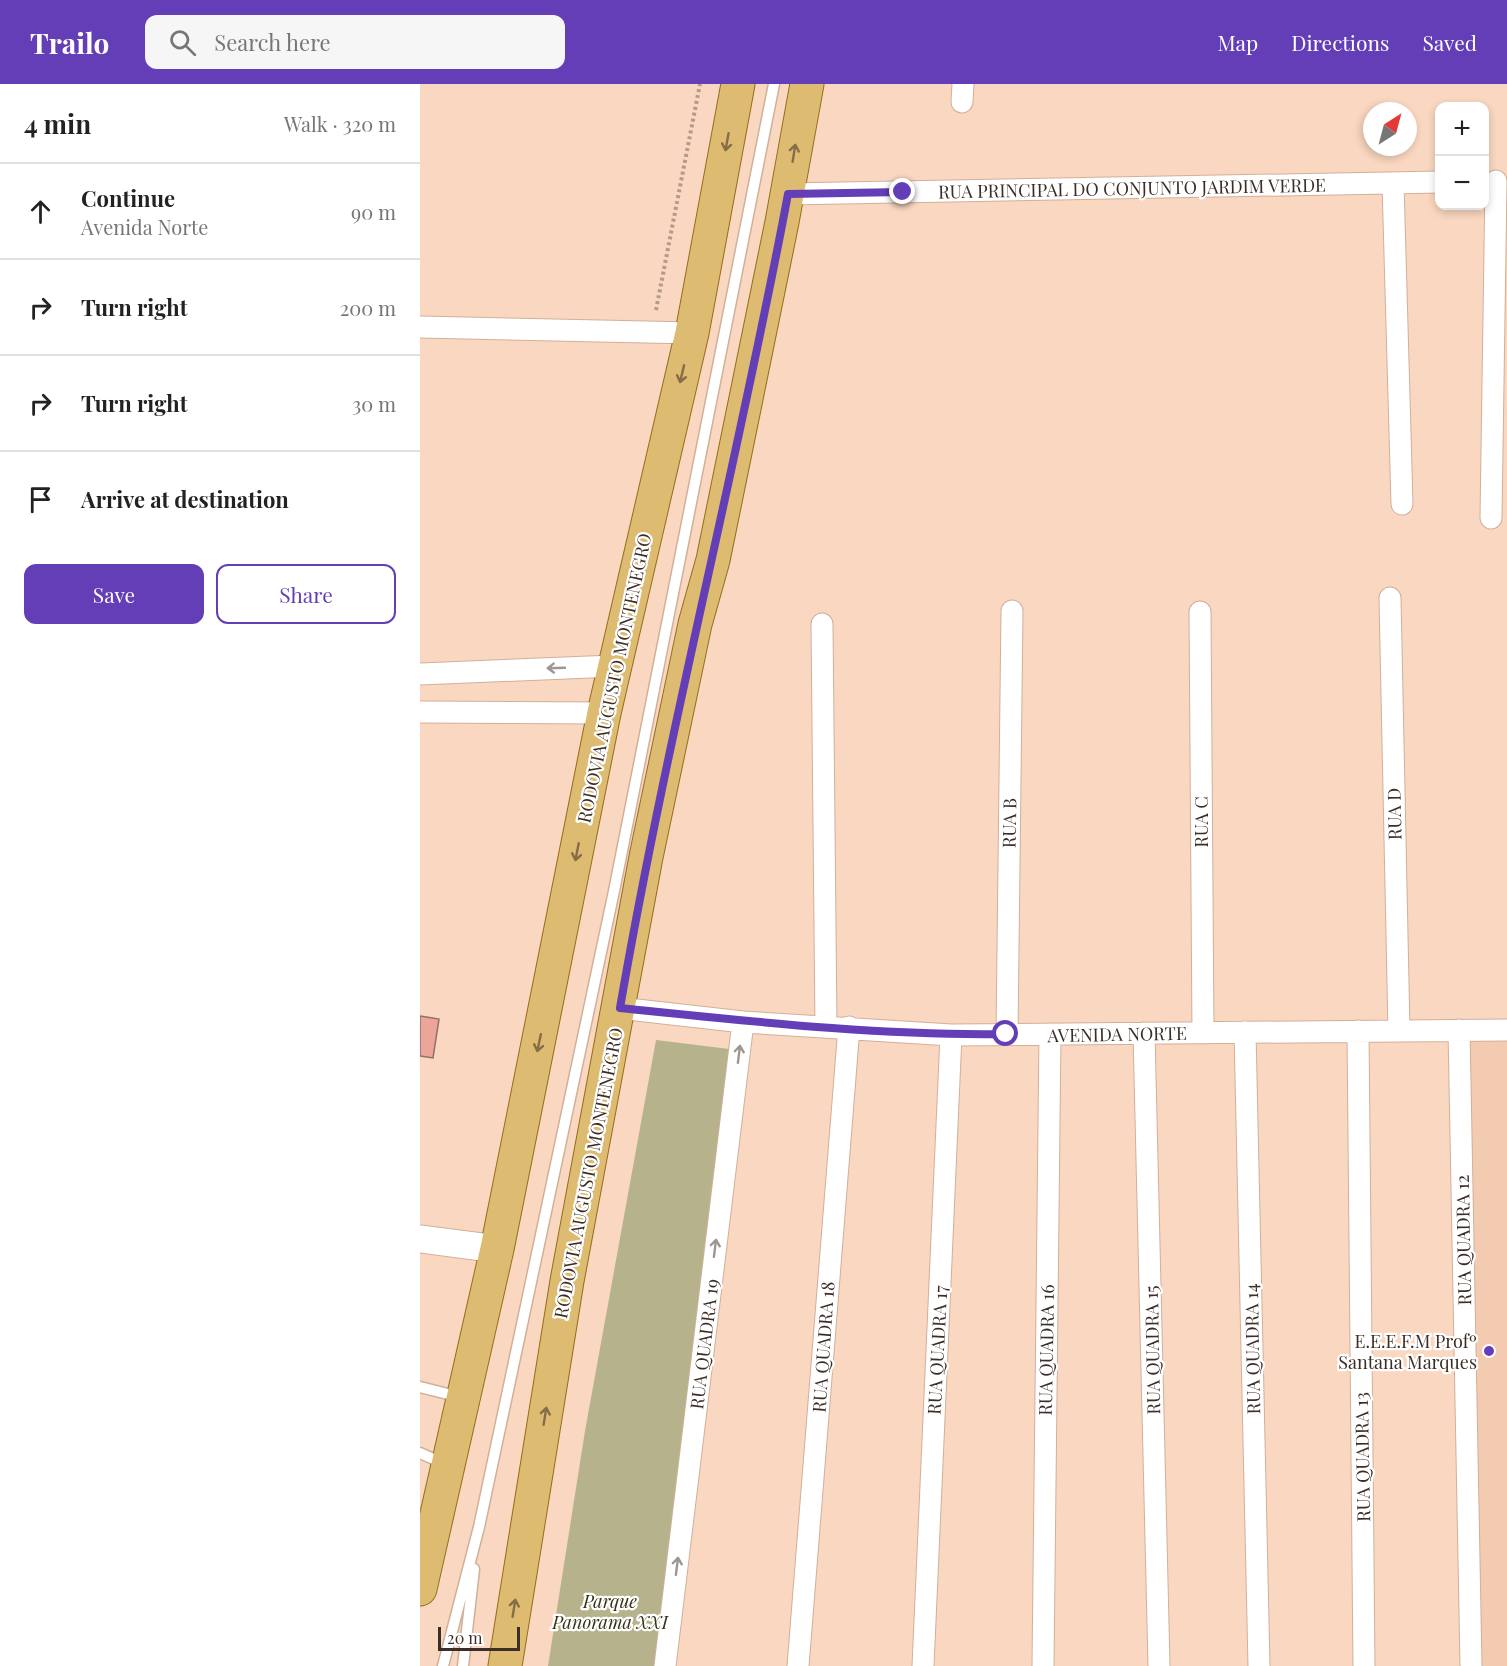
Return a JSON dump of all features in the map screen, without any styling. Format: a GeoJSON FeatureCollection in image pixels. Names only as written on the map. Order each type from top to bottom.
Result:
{"type":"FeatureCollection","features":[{"type":"Feature","properties":{"kind":"main road","name":"RODOVIA AUGUSTO MONTENEGRO"},"geometry":{"type":"LineString","coordinates":[[420,1589],[434,1459],[465,1398],[604,712],[692,333],[738,84]]}},
{"type":"Feature","properties":{"kind":"main road","name":"RODOVIA AUGUSTO MONTENEGRO"},"geometry":{"type":"LineString","coordinates":[[505,1666],[567,1281],[620,1008],[648,845],[695,624],[713,560],[788,194],[807,84]]}},
{"type":"Feature","properties":{"kind":"street"},"geometry":{"type":"LineString","coordinates":[[1491,518],[1496,181]]}},
{"type":"Feature","properties":{"kind":"street","name":"RUA PRINCIPAL DO CONJUNTO JARDIM VERDE"},"geometry":{"type":"LineString","coordinates":[[788,194],[1435,182]]}},
{"type":"Feature","properties":{"kind":"street"},"geometry":{"type":"LineString","coordinates":[[1393,183],[1402,504]]}},
{"type":"Feature","properties":{"kind":"street"},"geometry":{"type":"LineString","coordinates":[[420,327],[692,333]]}},
{"type":"Feature","properties":{"kind":"street","name":"RUA D"},"geometry":{"type":"LineString","coordinates":[[1390,598],[1399,1031]]}},
{"type":"Feature","properties":{"kind":"street","name":"RUA B"},"geometry":{"type":"LineString","coordinates":[[1006,1034],[1012,611]]}},
{"type":"Feature","properties":{"kind":"street","name":"RUA C"},"geometry":{"type":"LineString","coordinates":[[1200,612],[1203,1033]]}},
{"type":"Feature","properties":{"kind":"street"},"geometry":{"type":"LineString","coordinates":[[822,624],[826,1027]]}},
{"type":"Feature","properties":{"kind":"street"},"geometry":{"type":"LineString","coordinates":[[420,674],[614,666]]}},
{"type":"Feature","properties":{"kind":"street"},"geometry":{"type":"LineString","coordinates":[[420,712],[604,712]]}},
{"type":"Feature","properties":{"kind":"street","name":"AVENIDA NORTE"},"geometry":{"type":"LineString","coordinates":[[620,1008],[743,1022],[951,1035],[1507,1030]]}},
{"type":"Feature","properties":{"kind":"street","name":"RUA QUADRA 19"},"geometry":{"type":"LineString","coordinates":[[665,1666],[743,1022]]}},
{"type":"Feature","properties":{"kind":"street","name":"RUA QUADRA 18"},"geometry":{"type":"LineString","coordinates":[[798,1666],[849,1027]]}},
{"type":"Feature","properties":{"kind":"street","name":"RUA QUADRA 12"},"geometry":{"type":"LineString","coordinates":[[1458,1030],[1471,1666]]}},
{"type":"Feature","properties":{"kind":"street","name":"RUA QUADRA 13"},"geometry":{"type":"LineString","coordinates":[[1358,1031],[1364,1666]]}},
{"type":"Feature","properties":{"kind":"street","name":"RUA QUADRA 14"},"geometry":{"type":"LineString","coordinates":[[1245,1032],[1259,1666]]}},
{"type":"Feature","properties":{"kind":"street","name":"RUA QUADRA 15"},"geometry":{"type":"LineString","coordinates":[[1144,1033],[1159,1666]]}},
{"type":"Feature","properties":{"kind":"street","name":"RUA QUADRA 16"},"geometry":{"type":"LineString","coordinates":[[1043,1666],[1050,1034]]}},
{"type":"Feature","properties":{"kind":"street","name":"RUA QUADRA 17"},"geometry":{"type":"LineString","coordinates":[[923,1666],[951,1035]]}},
{"type":"Feature","properties":{"kind":"street"},"geometry":{"type":"LineString","coordinates":[[420,1239],[497,1249]]}},
{"type":"Feature","properties":{"kind":"lane"},"geometry":{"type":"LineString","coordinates":[[443,1666],[479,1527],[615,891],[774,84]]}},
{"type":"Feature","properties":{"kind":"lane"},"geometry":{"type":"LineString","coordinates":[[420,1386],[465,1398]]}},
{"type":"Feature","properties":{"kind":"lane"},"geometry":{"type":"LineString","coordinates":[[463,1666],[479,1527]]}},
{"type":"Feature","properties":{"kind":"path"},"geometry":{"type":"LineString","coordinates":[[652,332],[700,84]]}},
{"type":"Feature","properties":{"kind":"shaded area","name":"E.E.E.F.M Profº Santana Marques"},"geometry":{"type":"Polygon","coordinates":[[[1507,1034],[1507,1666],[1478,1666],[1465,1037],[1507,1034]]]}},
{"type":"Feature","properties":{"kind":"green space","name":"Parque Panorama XXI"},"geometry":{"type":"Polygon","coordinates":[[[656,1040],[729,1049],[657,1666],[548,1666],[585,1431],[656,1040]]]}},
{"type":"Feature","properties":{"kind":"building"},"geometry":{"type":"Polygon","coordinates":[[[420,1016],[439,1019],[433,1058],[420,1056],[420,1016]]]}},
{"type":"Feature","properties":{"kind":"place","name":"E.E.E.F.M Profº Santana Marques"},"geometry":{"type":"Point","coordinates":[1489,1351]}},
{"type":"Feature","properties":{"kind":"route"},"geometry":{"type":"LineString","coordinates":[[903,192],[788,194],[713,560],[695,624],[646,857],[620,1008],[743,1022],[951,1035],[1006,1034]]}}]}
